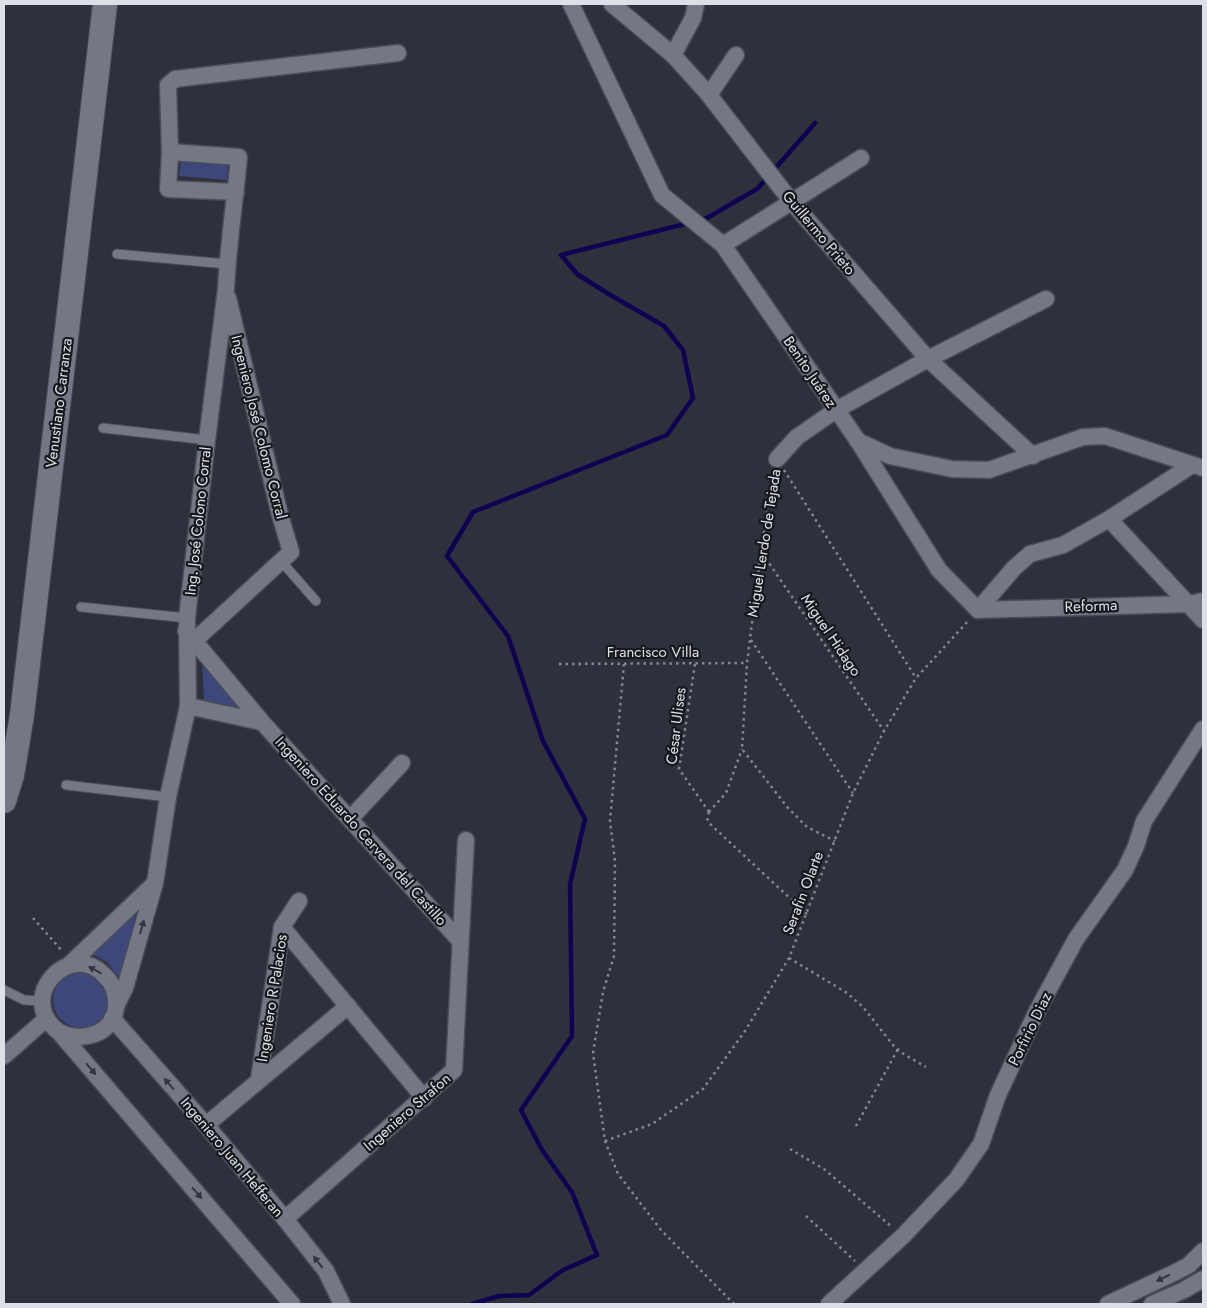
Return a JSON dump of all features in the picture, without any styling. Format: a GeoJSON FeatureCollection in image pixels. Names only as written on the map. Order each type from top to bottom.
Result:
{"type":"FeatureCollection","features":[{"type":"Feature","properties":{"kind":"main road","name":"Venustiano Carranza"},"geometry":{"type":"LineString","coordinates":[[4,801],[12,775],[22,715],[106,4]]}},
{"type":"Feature","properties":{"kind":"street","name":"Benito Juárez"},"geometry":{"type":"LineString","coordinates":[[571,4],[662,195],[723,245],[858,441],[890,456],[952,469],[989,470],[1083,437],[1105,436],[1199,468]]}},
{"type":"Feature","properties":{"kind":"street","name":"Guillermo Prieto"},"geometry":{"type":"LineString","coordinates":[[612,4],[673,55],[708,95],[791,201],[928,360],[1033,456]]}},
{"type":"Feature","properties":{"kind":"street"},"geometry":{"type":"LineString","coordinates":[[673,55],[693,18],[696,4]]}},
{"type":"Feature","properties":{"kind":"street"},"geometry":{"type":"LineString","coordinates":[[236,192],[168,189],[170,152],[168,85],[175,79],[398,53]]}},
{"type":"Feature","properties":{"kind":"street"},"geometry":{"type":"LineString","coordinates":[[708,95],[736,54]]}},
{"type":"Feature","properties":{"kind":"street","name":"Ing. José Colono Corral"},"geometry":{"type":"LineString","coordinates":[[114,1012],[125,988],[155,883],[168,797],[188,706],[189,630],[207,440],[236,192],[238,157],[170,152]]}},
{"type":"Feature","properties":{"kind":"street"},"geometry":{"type":"LineString","coordinates":[[723,245],[861,158]]}},
{"type":"Feature","properties":{"kind":"street","name":"Ingeniero José Colomo Corral"},"geometry":{"type":"LineString","coordinates":[[226,289],[280,515],[291,552],[282,561]]}},
{"type":"Feature","properties":{"kind":"street","name":"Miguel Lerdo de Tejada"},"geometry":{"type":"LineString","coordinates":[[777,459],[797,437],[836,410],[1046,299]]}},
{"type":"Feature","properties":{"kind":"street"},"geometry":{"type":"LineString","coordinates":[[858,441],[939,570],[978,610],[1014,568],[1030,554],[1063,545],[1199,468]]}},
{"type":"Feature","properties":{"kind":"street"},"geometry":{"type":"LineString","coordinates":[[1110,519],[1196,602],[1203,620]]}},
{"type":"Feature","properties":{"kind":"street"},"geometry":{"type":"LineString","coordinates":[[189,630],[282,561]]}},
{"type":"Feature","properties":{"kind":"street","name":"Reforma"},"geometry":{"type":"LineString","coordinates":[[978,610],[1196,602]]}},
{"type":"Feature","properties":{"kind":"street","name":"Ingeniero Eduardo Cervera del Castillo"},"geometry":{"type":"LineString","coordinates":[[189,630],[262,722],[460,941]]}},
{"type":"Feature","properties":{"kind":"street"},"geometry":{"type":"LineString","coordinates":[[188,706],[262,722]]}},
{"type":"Feature","properties":{"kind":"street","name":"Porfirio Diaz"},"geometry":{"type":"LineString","coordinates":[[829,1304],[903,1236],[956,1180],[981,1144],[998,1096],[1037,1011],[1076,939],[1125,870],[1136,846],[1144,821],[1199,749],[1203,730]]}},
{"type":"Feature","properties":{"kind":"street"},"geometry":{"type":"LineString","coordinates":[[350,819],[402,763]]}},
{"type":"Feature","properties":{"kind":"street","name":"Ingeniero Strafon"},"geometry":{"type":"LineString","coordinates":[[284,1219],[454,1070],[466,840]]}},
{"type":"Feature","properties":{"kind":"street"},"geometry":{"type":"LineString","coordinates":[[155,883],[70,964],[52,975],[43,992],[42,1001],[46,1019],[292,1304]]}},
{"type":"Feature","properties":{"kind":"street"},"geometry":{"type":"LineString","coordinates":[[282,927],[299,901]]}},
{"type":"Feature","properties":{"kind":"street","name":"Ingeniero R Palacios"},"geometry":{"type":"LineString","coordinates":[[282,927],[424,1098]]}},
{"type":"Feature","properties":{"kind":"street","name":"Ingeniero R Palacios"},"geometry":{"type":"LineString","coordinates":[[259,1079],[282,927]]}},
{"type":"Feature","properties":{"kind":"street"},"geometry":{"type":"LineString","coordinates":[[59,1032],[74,1038],[89,1037],[102,1030],[114,1012],[115,995],[113,986],[102,972],[86,965],[70,964]]}},
{"type":"Feature","properties":{"kind":"street","name":"Ingeniero R Palacios"},"geometry":{"type":"LineString","coordinates":[[206,1125],[348,1006]]}},
{"type":"Feature","properties":{"kind":"street","name":"Ingeniero Juan Hefferan"},"geometry":{"type":"LineString","coordinates":[[114,1012],[326,1271],[342,1304]]}},
{"type":"Feature","properties":{"kind":"street"},"geometry":{"type":"LineString","coordinates":[[4,1056],[46,1019]]}},
{"type":"Feature","properties":{"kind":"street"},"geometry":{"type":"LineString","coordinates":[[1108,1304],[1189,1265],[1203,1251]]}},
{"type":"Feature","properties":{"kind":"street"},"geometry":{"type":"LineString","coordinates":[[1152,1304],[1184,1290],[1203,1278]]}},
{"type":"Feature","properties":{"kind":"lane"},"geometry":{"type":"LineString","coordinates":[[117,254],[227,264]]}},
{"type":"Feature","properties":{"kind":"lane"},"geometry":{"type":"LineString","coordinates":[[103,428],[207,440]]}},
{"type":"Feature","properties":{"kind":"lane"},"geometry":{"type":"LineString","coordinates":[[282,561],[316,601]]}},
{"type":"Feature","properties":{"kind":"lane"},"geometry":{"type":"LineString","coordinates":[[81,607],[189,630]]}},
{"type":"Feature","properties":{"kind":"lane"},"geometry":{"type":"LineString","coordinates":[[66,785],[168,797]]}},
{"type":"Feature","properties":{"kind":"lane"},"geometry":{"type":"LineString","coordinates":[[4,990],[24,1000],[42,1001]]}},
{"type":"Feature","properties":{"kind":"path","name":"Miguel Lerdo de Tejada"},"geometry":{"type":"LineString","coordinates":[[709,812],[726,793],[742,749],[747,663],[771,482],[777,459]]}},
{"type":"Feature","properties":{"kind":"path"},"geometry":{"type":"LineString","coordinates":[[777,459],[916,678]]}},
{"type":"Feature","properties":{"kind":"path","name":"Miguel Hidago"},"geometry":{"type":"LineString","coordinates":[[761,551],[884,730]]}},
{"type":"Feature","properties":{"kind":"path","name":"Serafin Olarte"},"geometry":{"type":"LineString","coordinates":[[605,1141],[652,1124],[703,1089],[745,1031],[789,958],[853,793],[884,730],[916,678],[978,610]]}},
{"type":"Feature","properties":{"kind":"path"},"geometry":{"type":"LineString","coordinates":[[750,639],[853,793]]}},
{"type":"Feature","properties":{"kind":"path","name":"Francisco Villa"},"geometry":{"type":"LineString","coordinates":[[559,664],[747,663]]}},
{"type":"Feature","properties":{"kind":"path"},"geometry":{"type":"LineString","coordinates":[[624,664],[610,822],[615,861],[614,956],[603,992],[593,1053],[605,1141],[618,1174],[661,1230],[734,1304]]}},
{"type":"Feature","properties":{"kind":"path","name":"César Ulises"},"geometry":{"type":"LineString","coordinates":[[695,664],[679,769],[709,812],[707,818],[709,823],[807,914]]}},
{"type":"Feature","properties":{"kind":"path"},"geometry":{"type":"LineString","coordinates":[[742,749],[788,808],[807,827],[835,840]]}},
{"type":"Feature","properties":{"kind":"path"},"geometry":{"type":"LineString","coordinates":[[33,918],[70,964]]}},
{"type":"Feature","properties":{"kind":"path"},"geometry":{"type":"LineString","coordinates":[[789,958],[847,993],[863,1007],[898,1049],[926,1067]]}},
{"type":"Feature","properties":{"kind":"path"},"geometry":{"type":"LineString","coordinates":[[856,1126],[898,1049]]}},
{"type":"Feature","properties":{"kind":"path"},"geometry":{"type":"LineString","coordinates":[[790,1149],[824,1169],[903,1236]]}},
{"type":"Feature","properties":{"kind":"path"},"geometry":{"type":"LineString","coordinates":[[806,1216],[865,1271]]}},
{"type":"Feature","properties":{"kind":"shaded area"},"geometry":{"type":"Polygon","coordinates":[[[181,161],[228,164],[227,180],[179,176],[181,161]]]}},
{"type":"Feature","properties":{"kind":"shaded area"},"geometry":{"type":"Polygon","coordinates":[[[202,660],[246,710],[204,702],[202,660]]]}},
{"type":"Feature","properties":{"kind":"shaded area"},"geometry":{"type":"Polygon","coordinates":[[[136,911],[122,978],[120,979],[107,962],[93,953],[136,911]]]}},
{"type":"Feature","properties":{"kind":"shaded area"},"geometry":{"type":"Polygon","coordinates":[[[81,972],[92,974],[101,980],[107,989],[109,1000],[107,1011],[101,1020],[92,1026],[81,1028],[70,1026],[61,1020],[55,1011],[53,1000],[55,989],[61,980],[70,974],[81,972]]]}},
{"type":"Feature","properties":{"kind":"waterway"},"geometry":{"type":"LineString","coordinates":[[773,171],[815,123]]}},
{"type":"Feature","properties":{"kind":"waterway"},"geometry":{"type":"LineString","coordinates":[[699,220],[707,218],[757,189],[768,177]]}},
{"type":"Feature","properties":{"kind":"waterway"},"geometry":{"type":"LineString","coordinates":[[472,1304],[499,1296],[529,1295],[563,1270],[597,1255],[572,1192],[542,1150],[521,1110],[572,1036],[570,884],[585,819],[543,741],[508,636],[447,556],[473,512],[667,435],[693,398],[683,350],[664,326],[577,274],[561,255],[689,223]]}}]}
